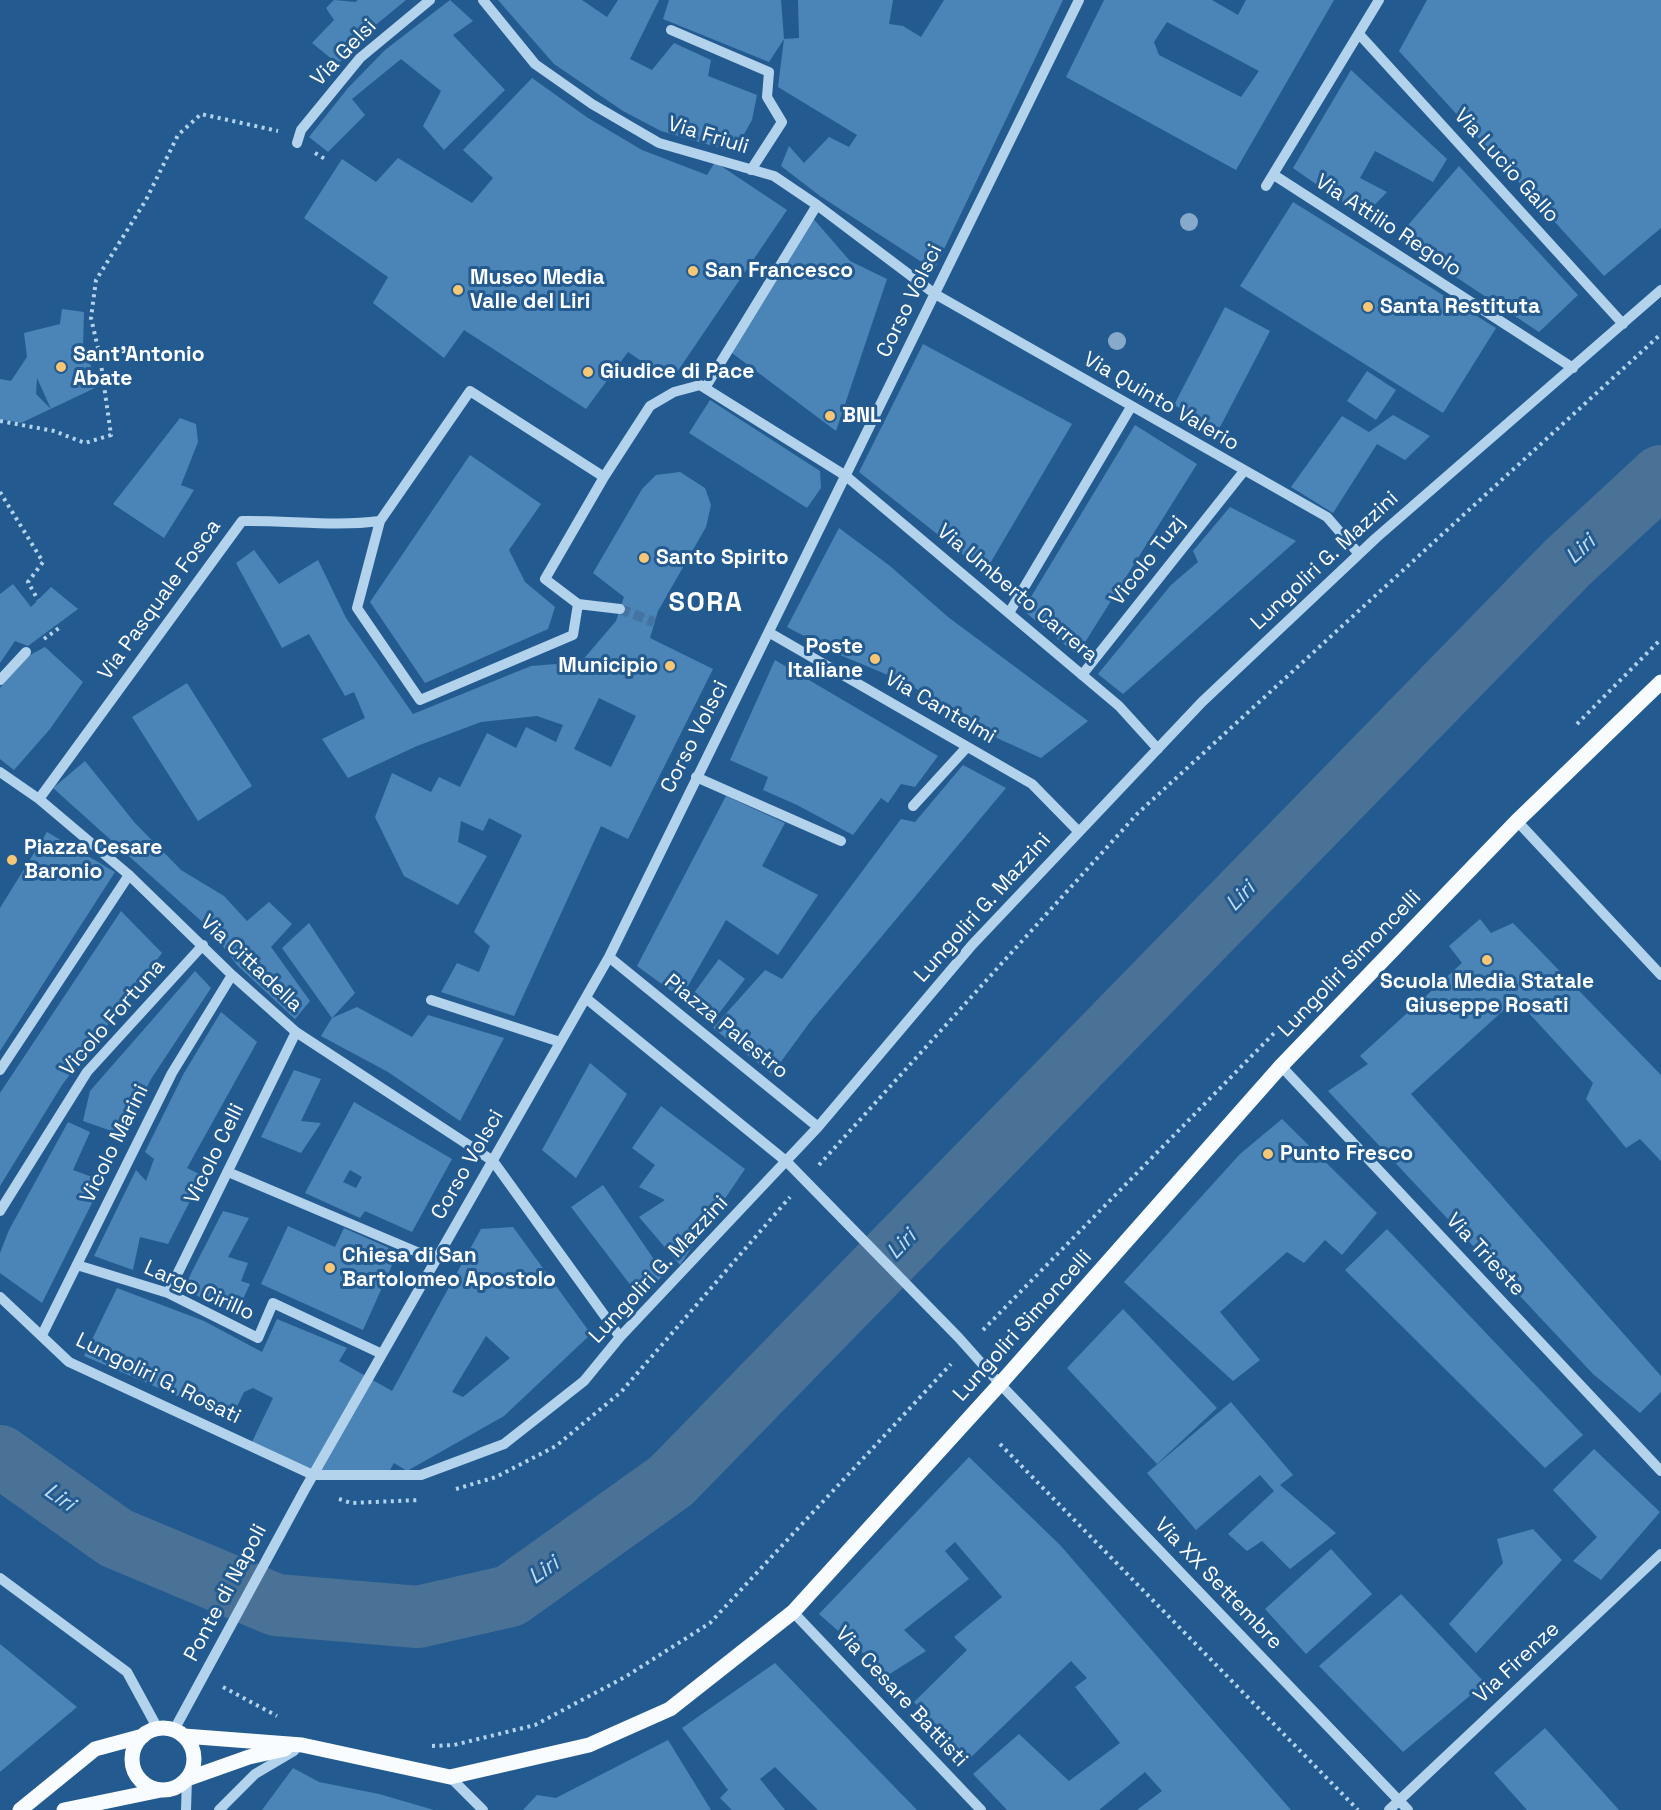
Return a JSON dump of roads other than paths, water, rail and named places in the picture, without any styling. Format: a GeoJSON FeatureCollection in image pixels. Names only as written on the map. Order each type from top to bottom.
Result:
{"type":"FeatureCollection","features":[{"type":"Feature","properties":{"kind":"main road","name":"Lungoliri Simoncelli"},"geometry":{"type":"LineString","coordinates":[[179,1733],[302,1745],[450,1776],[589,1745],[670,1709],[793,1612],[1000,1384],[1281,1066],[1517,821],[1661,682]]}},
{"type":"Feature","properties":{"kind":"main road"},"geometry":{"type":"LineString","coordinates":[[20,1810],[95,1749],[142,1736],[158,1729],[179,1733],[193,1752],[192,1771],[187,1779]]}},
{"type":"Feature","properties":{"kind":"main road"},"geometry":{"type":"LineString","coordinates":[[142,1736],[136,1744],[132,1764],[142,1782],[161,1790]]}},
{"type":"Feature","properties":{"kind":"main road"},"geometry":{"type":"LineString","coordinates":[[64,1810],[161,1790],[171,1790],[187,1779],[249,1757],[302,1745]]}},
{"type":"Feature","properties":{"kind":"street","name":"Via Gelsi"},"geometry":{"type":"LineString","coordinates":[[297,143],[301,130],[360,58],[430,0]]}},
{"type":"Feature","properties":{"kind":"street","name":"Via Friuli"},"geometry":{"type":"LineString","coordinates":[[483,0],[535,64],[592,104],[659,143],[774,176],[817,205],[935,294]]}},
{"type":"Feature","properties":{"kind":"street","name":"Corso Volsci"},"geometry":{"type":"LineString","coordinates":[[313,1475],[609,957],[1079,0]]}},
{"type":"Feature","properties":{"kind":"street"},"geometry":{"type":"LineString","coordinates":[[1266,186],[1379,0]]}},
{"type":"Feature","properties":{"kind":"street"},"geometry":{"type":"LineString","coordinates":[[672,30],[769,72],[767,97],[782,122],[751,170]]}},
{"type":"Feature","properties":{"kind":"street","name":"Via Lucio Gallo"},"geometry":{"type":"LineString","coordinates":[[1359,34],[1623,324]]}},
{"type":"Feature","properties":{"kind":"street","name":"Via Attilio Regolo"},"geometry":{"type":"LineString","coordinates":[[1274,175],[1573,368]]}},
{"type":"Feature","properties":{"kind":"street"},"geometry":{"type":"LineString","coordinates":[[705,388],[817,205]]}},
{"type":"Feature","properties":{"kind":"street","name":"Lungoliri G. Mazzini"},"geometry":{"type":"LineString","coordinates":[[313,1475],[421,1475],[504,1444],[584,1381],[620,1337],[818,1127],[972,945],[1202,702],[1359,554],[1661,290]]}},
{"type":"Feature","properties":{"kind":"street","name":"Via Quinto Valerio"},"geometry":{"type":"LineString","coordinates":[[935,294],[1327,518],[1359,554]]}},
{"type":"Feature","properties":{"kind":"street"},"geometry":{"type":"LineString","coordinates":[[620,609],[579,604],[545,579],[604,477],[650,406],[674,392],[700,385],[846,476]]}},
{"type":"Feature","properties":{"kind":"street"},"geometry":{"type":"LineString","coordinates":[[579,604],[573,635],[420,700],[357,608],[380,521],[470,390],[604,477]]}},
{"type":"Feature","properties":{"kind":"street"},"geometry":{"type":"LineString","coordinates":[[1009,613],[1131,407]]}},
{"type":"Feature","properties":{"kind":"street","name":"Vicolo Tuzj"},"geometry":{"type":"LineString","coordinates":[[1082,675],[1244,471]]}},
{"type":"Feature","properties":{"kind":"street","name":"Via Umberto Carrera"},"geometry":{"type":"LineString","coordinates":[[846,476],[1119,706],[1158,749]]}},
{"type":"Feature","properties":{"kind":"street","name":"Via Pasquale Fosca"},"geometry":{"type":"LineString","coordinates":[[39,799],[242,521],[284,520],[357,524],[380,521]]}},
{"type":"Feature","properties":{"kind":"street","name":"Via Cantelmi"},"geometry":{"type":"LineString","coordinates":[[770,633],[1032,784],[1079,832]]}},
{"type":"Feature","properties":{"kind":"street"},"geometry":{"type":"LineString","coordinates":[[0,681],[26,652]]}},
{"type":"Feature","properties":{"kind":"street"},"geometry":{"type":"LineString","coordinates":[[913,806],[967,747]]}},
{"type":"Feature","properties":{"kind":"street","name":"Via Cittadella"},"geometry":{"type":"LineString","coordinates":[[0,772],[39,799],[129,875],[232,975],[296,1032],[493,1161]]}},
{"type":"Feature","properties":{"kind":"street"},"geometry":{"type":"LineString","coordinates":[[696,777],[841,841]]}},
{"type":"Feature","properties":{"kind":"street"},"geometry":{"type":"LineString","coordinates":[[1517,821],[1661,975]]}},
{"type":"Feature","properties":{"kind":"street"},"geometry":{"type":"LineString","coordinates":[[0,1070],[129,875]]}},
{"type":"Feature","properties":{"kind":"street","name":"Vicolo Fortuna"},"geometry":{"type":"LineString","coordinates":[[0,1211],[87,1072],[203,945]]}},
{"type":"Feature","properties":{"kind":"street","name":"Piazza Palestro"},"geometry":{"type":"LineString","coordinates":[[609,957],[818,1127]]}},
{"type":"Feature","properties":{"kind":"street","name":"Vicolo Marini"},"geometry":{"type":"LineString","coordinates":[[42,1335],[172,1073],[232,975]]}},
{"type":"Feature","properties":{"kind":"street"},"geometry":{"type":"LineString","coordinates":[[586,999],[786,1162]]}},
{"type":"Feature","properties":{"kind":"street"},"geometry":{"type":"LineString","coordinates":[[430,1000],[560,1042]]}},
{"type":"Feature","properties":{"kind":"street","name":"Vicolo Celli"},"geometry":{"type":"LineString","coordinates":[[168,1293],[296,1032]]}},
{"type":"Feature","properties":{"kind":"street","name":"Via Trieste"},"geometry":{"type":"LineString","coordinates":[[1281,1066],[1661,1471]]}},
{"type":"Feature","properties":{"kind":"street"},"geometry":{"type":"LineString","coordinates":[[493,1161],[620,1337]]}},
{"type":"Feature","properties":{"kind":"street","name":"Via XX Settembre"},"geometry":{"type":"LineString","coordinates":[[786,1162],[959,1338],[1000,1384],[1408,1810]]}},
{"type":"Feature","properties":{"kind":"street"},"geometry":{"type":"LineString","coordinates":[[228,1172],[436,1260]]}},
{"type":"Feature","properties":{"kind":"street","name":"Largo Cirillo"},"geometry":{"type":"LineString","coordinates":[[77,1265],[168,1293],[258,1338],[273,1303],[382,1354]]}},
{"type":"Feature","properties":{"kind":"street","name":"Lungoliri G. Rosati"},"geometry":{"type":"LineString","coordinates":[[0,1297],[69,1362],[313,1475]]}},
{"type":"Feature","properties":{"kind":"street","name":"Ponte di Napoli"},"geometry":{"type":"LineString","coordinates":[[179,1733],[202,1681],[313,1475]]}},
{"type":"Feature","properties":{"kind":"street","name":"Via Firenze"},"geometry":{"type":"LineString","coordinates":[[1389,1810],[1661,1554]]}},
{"type":"Feature","properties":{"kind":"street"},"geometry":{"type":"LineString","coordinates":[[0,1578],[127,1672],[158,1729]]}},
{"type":"Feature","properties":{"kind":"street","name":"Via Cesare Battisti"},"geometry":{"type":"LineString","coordinates":[[793,1612],[981,1810]]}},
{"type":"Feature","properties":{"kind":"street"},"geometry":{"type":"LineString","coordinates":[[219,1810],[255,1774],[302,1745]]}},
{"type":"Feature","properties":{"kind":"street"},"geometry":{"type":"LineString","coordinates":[[450,1776],[483,1810]]}},
{"type":"Feature","properties":{"kind":"street"},"geometry":{"type":"LineString","coordinates":[[186,1810],[187,1779]]}},
{"type":"Feature","properties":{"kind":"waterway","name":"Liri"},"geometry":{"type":"LineString","coordinates":[[0,1456],[116,1538],[276,1605],[418,1617],[510,1596],[671,1481],[1567,563],[1661,476]]}},
{"type":"Feature","properties":{"kind":"tunnel"},"geometry":{"type":"LineString","coordinates":[[620,609],[654,622]]}},
{"type":"Feature","properties":{"kind":"place","name":"San Francesco"},"geometry":{"type":"Point","coordinates":[693,271]}},
{"type":"Feature","properties":{"kind":"place","name":"Museo Media Valle del Liri"},"geometry":{"type":"Point","coordinates":[458,290]}},
{"type":"Feature","properties":{"kind":"place","name":"Santa Restituta"},"geometry":{"type":"Point","coordinates":[1368,307]}},
{"type":"Feature","properties":{"kind":"place","name":"Sant’Antonio Abate"},"geometry":{"type":"Point","coordinates":[61,367]}},
{"type":"Feature","properties":{"kind":"place","name":"Giudice di Pace"},"geometry":{"type":"Point","coordinates":[588,372]}},
{"type":"Feature","properties":{"kind":"place","name":"BNL"},"geometry":{"type":"Point","coordinates":[830,416]}},
{"type":"Feature","properties":{"kind":"place","name":"Santo Spirito"},"geometry":{"type":"Point","coordinates":[644,558]}},
{"type":"Feature","properties":{"kind":"place","name":"Poste Italiane"},"geometry":{"type":"Point","coordinates":[875,659]}},
{"type":"Feature","properties":{"kind":"place","name":"Municipio"},"geometry":{"type":"Point","coordinates":[670,666]}},
{"type":"Feature","properties":{"kind":"place","name":"Piazza Cesare Baronio"},"geometry":{"type":"Point","coordinates":[12,860]}},
{"type":"Feature","properties":{"kind":"place","name":"Scuola Media Statale Giuseppe Rosati"},"geometry":{"type":"Point","coordinates":[1487,960]}},
{"type":"Feature","properties":{"kind":"place","name":"Punto Fresco"},"geometry":{"type":"Point","coordinates":[1268,1154]}},
{"type":"Feature","properties":{"kind":"place","name":"Chiesa di San Bartolomeo Apostolo"},"geometry":{"type":"Point","coordinates":[330,1268]}},
{"type":"Feature","properties":{"kind":"district","name":"SORA"},"geometry":{"type":"Point","coordinates":[706,604]}}]}
